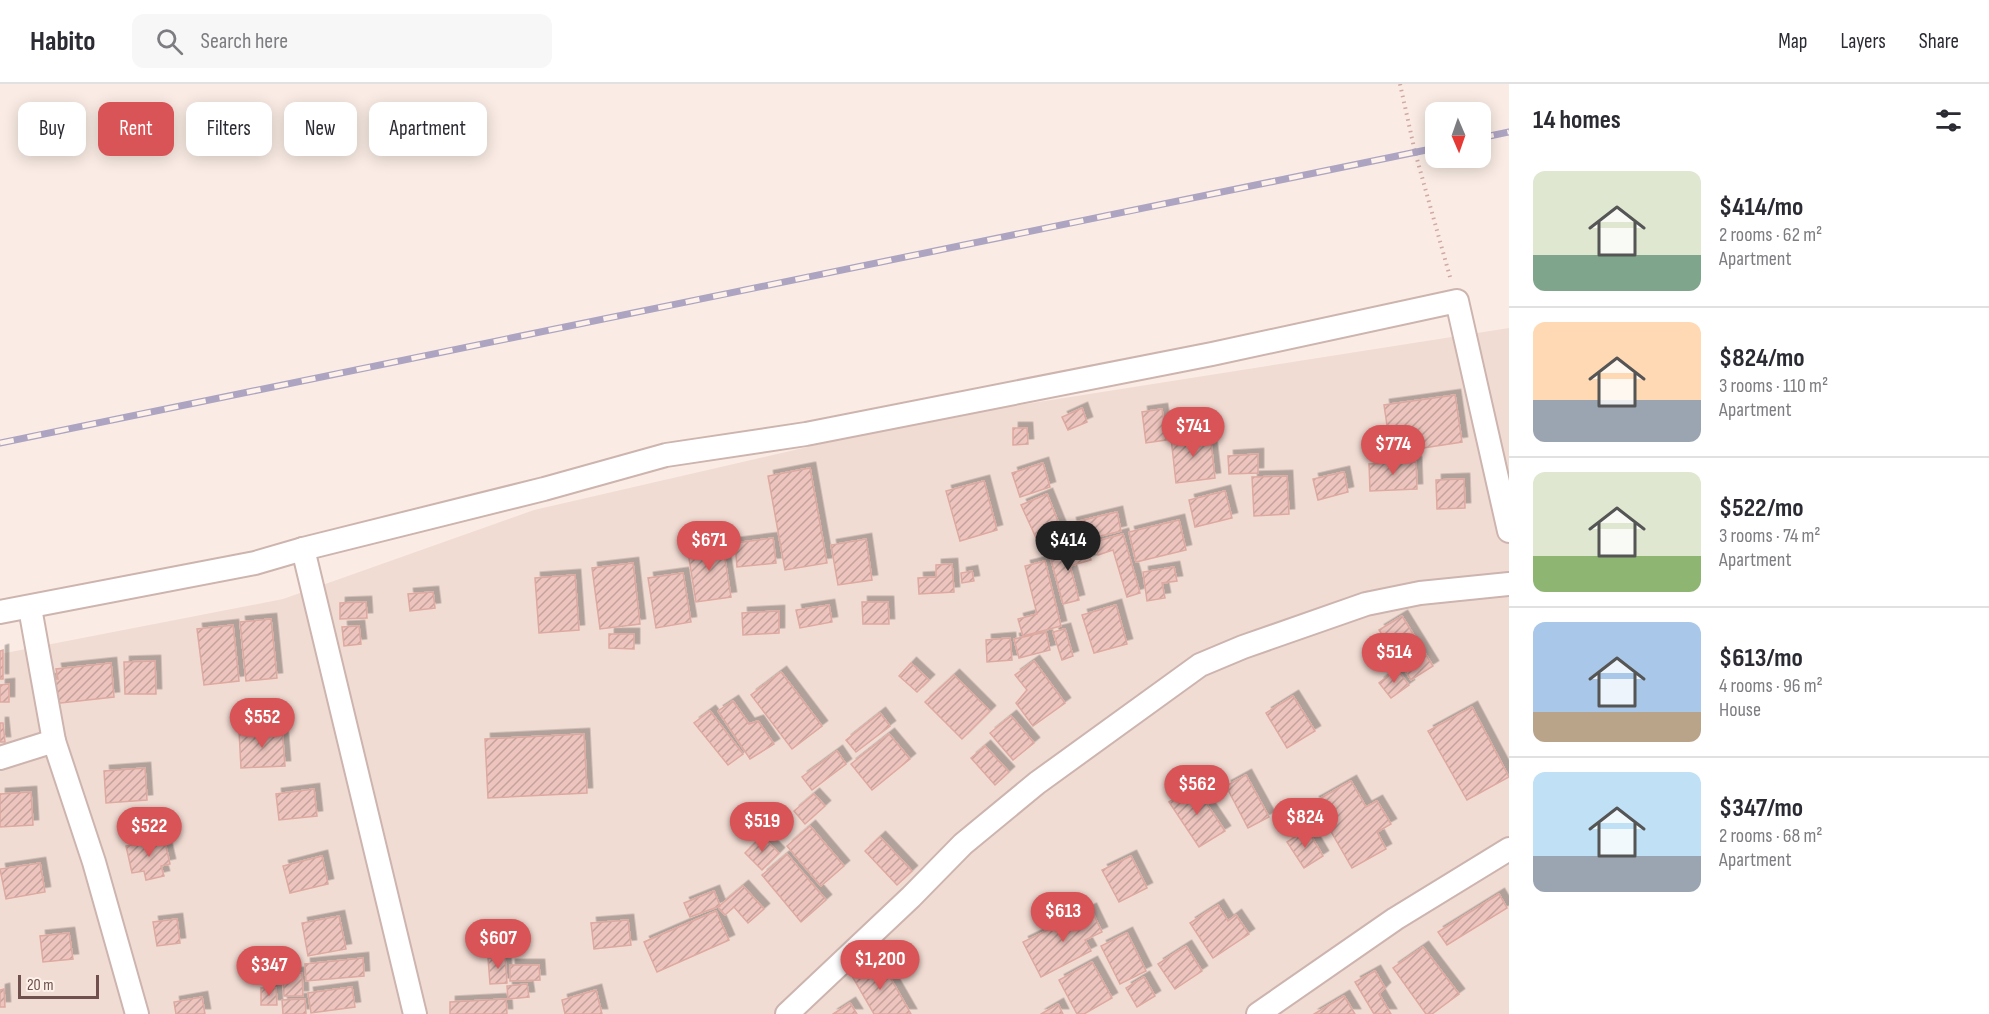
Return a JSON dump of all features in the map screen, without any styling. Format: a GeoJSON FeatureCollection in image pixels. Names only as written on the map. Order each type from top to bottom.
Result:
{"type":"FeatureCollection","features":[{"type":"Feature","properties":{"kind":"street"},"geometry":{"type":"LineString","coordinates":[[0,612],[255,563],[544,489],[666,455],[818,432],[1201,356],[1456,301],[1509,531]]}},
{"type":"Feature","properties":{"kind":"street"},"geometry":{"type":"LineString","coordinates":[[303,549],[415,1014]]}},
{"type":"Feature","properties":{"kind":"street"},"geometry":{"type":"LineString","coordinates":[[787,1014],[911,897],[963,844],[1037,783],[1200,665],[1243,647],[1366,604],[1420,593],[1509,584]]}},
{"type":"Feature","properties":{"kind":"street"},"geometry":{"type":"LineString","coordinates":[[30,608],[54,741],[94,862],[137,1014]]}},
{"type":"Feature","properties":{"kind":"street"},"geometry":{"type":"LineString","coordinates":[[0,758],[54,741]]}},
{"type":"Feature","properties":{"kind":"street"},"geometry":{"type":"LineString","coordinates":[[1258,1014],[1395,919],[1509,849]]}},
{"type":"Feature","properties":{"kind":"path"},"geometry":{"type":"LineString","coordinates":[[1400,84],[1415,152],[1456,301]]}},
{"type":"Feature","properties":{"kind":"shaded area"},"geometry":{"type":"Polygon","coordinates":[[[1509,328],[1509,1014],[0,1014],[0,654],[283,599],[534,510],[924,420],[1509,328]]]}},
{"type":"Feature","properties":{"kind":"building"},"geometry":{"type":"Polygon","coordinates":[[[1455,395],[1462,442],[1391,453],[1384,405],[1455,395]]]}},
{"type":"Feature","properties":{"kind":"building"},"geometry":{"type":"Polygon","coordinates":[[[1082,408],[1087,422],[1068,430],[1062,417],[1082,408]]]}},
{"type":"Feature","properties":{"kind":"building"},"geometry":{"type":"Polygon","coordinates":[[[1162,409],[1166,440],[1146,443],[1142,412],[1162,409]]]}},
{"type":"Feature","properties":{"kind":"building"},"geometry":{"type":"Polygon","coordinates":[[[1013,428],[1027,428],[1028,444],[1013,445],[1013,428]]]}},
{"type":"Feature","properties":{"kind":"building"},"geometry":{"type":"Polygon","coordinates":[[[1210,434],[1215,478],[1176,483],[1171,438],[1210,434]]]}},
{"type":"Feature","properties":{"kind":"building"},"geometry":{"type":"Polygon","coordinates":[[[1258,454],[1258,473],[1229,474],[1228,456],[1258,454]]]}},
{"type":"Feature","properties":{"kind":"building"},"geometry":{"type":"Polygon","coordinates":[[[1416,462],[1417,489],[1370,491],[1369,464],[1416,462]]]}},
{"type":"Feature","properties":{"kind":"building"},"geometry":{"type":"Polygon","coordinates":[[[1043,463],[1050,487],[1020,497],[1012,473],[1043,463]]]}},
{"type":"Feature","properties":{"kind":"building"},"geometry":{"type":"Polygon","coordinates":[[[810,468],[827,563],[785,570],[768,476],[810,468]]]}},
{"type":"Feature","properties":{"kind":"building"},"geometry":{"type":"Polygon","coordinates":[[[1344,472],[1348,492],[1318,500],[1313,479],[1344,472]]]}},
{"type":"Feature","properties":{"kind":"building"},"geometry":{"type":"Polygon","coordinates":[[[1287,476],[1289,514],[1254,516],[1252,477],[1287,476]]]}},
{"type":"Feature","properties":{"kind":"building"},"geometry":{"type":"Polygon","coordinates":[[[1464,479],[1465,508],[1437,509],[1436,480],[1464,479]]]}},
{"type":"Feature","properties":{"kind":"building"},"geometry":{"type":"Polygon","coordinates":[[[984,481],[997,530],[960,541],[946,491],[984,481]]]}},
{"type":"Feature","properties":{"kind":"building"},"geometry":{"type":"Polygon","coordinates":[[[1225,491],[1232,518],[1195,527],[1189,500],[1225,491]]]}},
{"type":"Feature","properties":{"kind":"building"},"geometry":{"type":"Polygon","coordinates":[[[1047,494],[1066,541],[1042,551],[1021,505],[1047,494]]]}},
{"type":"Feature","properties":{"kind":"building"},"geometry":{"type":"Polygon","coordinates":[[[1117,512],[1121,531],[1076,542],[1071,523],[1117,512]]]}},
{"type":"Feature","properties":{"kind":"building"},"geometry":{"type":"Polygon","coordinates":[[[1179,520],[1186,550],[1136,562],[1129,532],[1179,520]]]}},
{"type":"Feature","properties":{"kind":"building"},"geometry":{"type":"Polygon","coordinates":[[[1123,534],[1140,593],[1127,597],[1113,550],[1098,555],[1094,542],[1123,534]]]}},
{"type":"Feature","properties":{"kind":"building"},"geometry":{"type":"Polygon","coordinates":[[[773,538],[776,563],[737,567],[735,543],[773,538]]]}},
{"type":"Feature","properties":{"kind":"building"},"geometry":{"type":"Polygon","coordinates":[[[866,539],[872,580],[838,585],[831,545],[866,539]]]}},
{"type":"Feature","properties":{"kind":"building"},"geometry":{"type":"Polygon","coordinates":[[[722,541],[731,597],[696,602],[687,546],[722,541]]]}},
{"type":"Feature","properties":{"kind":"building"},"geometry":{"type":"Polygon","coordinates":[[[1087,546],[1091,560],[1070,566],[1079,600],[1063,604],[1050,556],[1087,546]]]}},
{"type":"Feature","properties":{"kind":"building"},"geometry":{"type":"Polygon","coordinates":[[[1045,561],[1061,626],[1023,636],[1018,619],[1037,614],[1025,566],[1045,561]]]}},
{"type":"Feature","properties":{"kind":"building"},"geometry":{"type":"Polygon","coordinates":[[[633,563],[640,624],[600,629],[592,568],[633,563]]]}},
{"type":"Feature","properties":{"kind":"building"},"geometry":{"type":"Polygon","coordinates":[[[952,564],[954,592],[919,594],[918,578],[936,577],[936,565],[952,564]]]}},
{"type":"Feature","properties":{"kind":"building"},"geometry":{"type":"Polygon","coordinates":[[[1174,567],[1177,581],[1162,583],[1165,598],[1147,601],[1143,572],[1174,567]]]}},
{"type":"Feature","properties":{"kind":"building"},"geometry":{"type":"Polygon","coordinates":[[[972,571],[974,581],[962,583],[961,573],[972,571]]]}},
{"type":"Feature","properties":{"kind":"building"},"geometry":{"type":"Polygon","coordinates":[[[683,573],[691,622],[656,628],[648,578],[683,573]]]}},
{"type":"Feature","properties":{"kind":"building"},"geometry":{"type":"Polygon","coordinates":[[[575,575],[579,630],[539,633],[535,578],[575,575]]]}},
{"type":"Feature","properties":{"kind":"building"},"geometry":{"type":"Polygon","coordinates":[[[433,592],[435,608],[410,611],[408,594],[433,592]]]}},
{"type":"Feature","properties":{"kind":"building"},"geometry":{"type":"Polygon","coordinates":[[[366,602],[367,618],[340,619],[340,603],[366,602]]]}},
{"type":"Feature","properties":{"kind":"building"},"geometry":{"type":"Polygon","coordinates":[[[862,602],[888,602],[889,624],[863,624],[862,602]]]}},
{"type":"Feature","properties":{"kind":"building"},"geometry":{"type":"Polygon","coordinates":[[[829,605],[832,622],[800,628],[796,610],[829,605]]]}},
{"type":"Feature","properties":{"kind":"building"},"geometry":{"type":"Polygon","coordinates":[[[1116,605],[1127,644],[1094,653],[1082,615],[1116,605]]]}},
{"type":"Feature","properties":{"kind":"building"},"geometry":{"type":"Polygon","coordinates":[[[779,611],[779,633],[743,635],[742,613],[779,611]]]}},
{"type":"Feature","properties":{"kind":"building"},"geometry":{"type":"Polygon","coordinates":[[[1402,616],[1433,666],[1411,680],[1379,630],[1402,616]]]}},
{"type":"Feature","properties":{"kind":"building"},"geometry":{"type":"Polygon","coordinates":[[[271,619],[277,678],[246,681],[240,622],[271,619]]]}},
{"type":"Feature","properties":{"kind":"building"},"geometry":{"type":"Polygon","coordinates":[[[233,625],[239,681],[204,685],[197,629],[233,625]]]}},
{"type":"Feature","properties":{"kind":"building"},"geometry":{"type":"Polygon","coordinates":[[[359,626],[361,644],[344,646],[342,627],[359,626]]]}},
{"type":"Feature","properties":{"kind":"building"},"geometry":{"type":"Polygon","coordinates":[[[1065,629],[1073,656],[1062,660],[1053,632],[1065,629]]]}},
{"type":"Feature","properties":{"kind":"building"},"geometry":{"type":"Polygon","coordinates":[[[1046,632],[1050,650],[1019,658],[1014,639],[1046,632]]]}},
{"type":"Feature","properties":{"kind":"building"},"geometry":{"type":"Polygon","coordinates":[[[609,634],[634,634],[634,649],[609,648],[609,634]]]}},
{"type":"Feature","properties":{"kind":"building"},"geometry":{"type":"Polygon","coordinates":[[[1010,638],[1012,660],[987,662],[986,640],[1010,638]]]}},
{"type":"Feature","properties":{"kind":"building"},"geometry":{"type":"Polygon","coordinates":[[[3,650],[3,679],[0,679],[0,651],[3,650]]]}},
{"type":"Feature","properties":{"kind":"building"},"geometry":{"type":"Polygon","coordinates":[[[155,661],[156,694],[125,694],[124,662],[155,661]]]}},
{"type":"Feature","properties":{"kind":"building"},"geometry":{"type":"Polygon","coordinates":[[[1034,661],[1065,703],[1033,726],[1016,703],[1027,690],[1015,675],[1034,661]]]}},
{"type":"Feature","properties":{"kind":"building"},"geometry":{"type":"Polygon","coordinates":[[[111,663],[114,697],[52,704],[50,679],[58,679],[56,669],[111,663]]]}},
{"type":"Feature","properties":{"kind":"building"},"geometry":{"type":"Polygon","coordinates":[[[911,663],[929,680],[917,692],[899,676],[911,663]]]}},
{"type":"Feature","properties":{"kind":"building"},"geometry":{"type":"Polygon","coordinates":[[[1397,669],[1409,685],[1391,698],[1379,683],[1397,669]]]}},
{"type":"Feature","properties":{"kind":"building"},"geometry":{"type":"Polygon","coordinates":[[[781,672],[822,726],[792,749],[751,695],[781,672]]]}},
{"type":"Feature","properties":{"kind":"building"},"geometry":{"type":"Polygon","coordinates":[[[954,675],[990,711],[962,739],[925,702],[954,675]]]}},
{"type":"Feature","properties":{"kind":"building"},"geometry":{"type":"Polygon","coordinates":[[[9,684],[9,702],[0,702],[0,685],[9,684]]]}},
{"type":"Feature","properties":{"kind":"building"},"geometry":{"type":"Polygon","coordinates":[[[1293,696],[1315,731],[1287,748],[1266,713],[1293,696]]]}},
{"type":"Feature","properties":{"kind":"building"},"geometry":{"type":"Polygon","coordinates":[[[733,701],[749,724],[758,721],[774,744],[750,759],[718,711],[733,701]]]}},
{"type":"Feature","properties":{"kind":"building"},"geometry":{"type":"Polygon","coordinates":[[[1472,707],[1509,777],[1467,800],[1428,731],[1472,707]]]}},
{"type":"Feature","properties":{"kind":"building"},"geometry":{"type":"Polygon","coordinates":[[[710,711],[743,754],[728,765],[694,723],[710,711]]]}},
{"type":"Feature","properties":{"kind":"building"},"geometry":{"type":"Polygon","coordinates":[[[880,713],[890,726],[856,752],[846,740],[880,713]]]}},
{"type":"Feature","properties":{"kind":"building"},"geometry":{"type":"Polygon","coordinates":[[[1011,716],[1034,743],[1013,760],[990,733],[1011,716]]]}},
{"type":"Feature","properties":{"kind":"building"},"geometry":{"type":"Polygon","coordinates":[[[0,723],[3,723],[5,742],[0,742],[0,723]]]}},
{"type":"Feature","properties":{"kind":"building"},"geometry":{"type":"Polygon","coordinates":[[[282,729],[285,766],[241,768],[239,731],[282,729]]]}},
{"type":"Feature","properties":{"kind":"building"},"geometry":{"type":"Polygon","coordinates":[[[584,734],[587,793],[488,798],[485,739],[584,734]]]}},
{"type":"Feature","properties":{"kind":"building"},"geometry":{"type":"Polygon","coordinates":[[[889,734],[910,759],[872,790],[851,764],[889,734]]]}},
{"type":"Feature","properties":{"kind":"building"},"geometry":{"type":"Polygon","coordinates":[[[985,746],[1009,772],[995,785],[971,758],[985,746]]]}},
{"type":"Feature","properties":{"kind":"building"},"geometry":{"type":"Polygon","coordinates":[[[837,751],[846,764],[812,790],[802,777],[837,751]]]}},
{"type":"Feature","properties":{"kind":"building"},"geometry":{"type":"Polygon","coordinates":[[[145,768],[147,800],[106,803],[104,771],[145,768]]]}},
{"type":"Feature","properties":{"kind":"building"},"geometry":{"type":"Polygon","coordinates":[[[1246,775],[1269,817],[1248,828],[1226,786],[1246,775]]]}},
{"type":"Feature","properties":{"kind":"building"},"geometry":{"type":"Polygon","coordinates":[[[1351,781],[1366,807],[1377,801],[1391,824],[1377,832],[1386,849],[1352,868],[1314,802],[1351,781]]]}},
{"type":"Feature","properties":{"kind":"building"},"geometry":{"type":"Polygon","coordinates":[[[1194,785],[1225,831],[1199,847],[1169,802],[1194,785]]]}},
{"type":"Feature","properties":{"kind":"building"},"geometry":{"type":"Polygon","coordinates":[[[314,789],[317,816],[279,820],[276,794],[314,789]]]}},
{"type":"Feature","properties":{"kind":"building"},"geometry":{"type":"Polygon","coordinates":[[[31,792],[33,825],[0,827],[0,794],[31,792]]]}},
{"type":"Feature","properties":{"kind":"building"},"geometry":{"type":"Polygon","coordinates":[[[814,794],[825,806],[805,824],[794,811],[814,794]]]}},
{"type":"Feature","properties":{"kind":"building"},"geometry":{"type":"Polygon","coordinates":[[[810,826],[844,866],[821,886],[787,846],[810,826]]]}},
{"type":"Feature","properties":{"kind":"building"},"geometry":{"type":"Polygon","coordinates":[[[1307,829],[1323,856],[1304,868],[1287,842],[1307,829]]]}},
{"type":"Feature","properties":{"kind":"building"},"geometry":{"type":"Polygon","coordinates":[[[762,836],[779,853],[762,870],[745,853],[762,836]]]}},
{"type":"Feature","properties":{"kind":"building"},"geometry":{"type":"Polygon","coordinates":[[[880,837],[912,871],[897,885],[865,851],[880,837]]]}},
{"type":"Feature","properties":{"kind":"building"},"geometry":{"type":"Polygon","coordinates":[[[164,838],[170,864],[161,866],[164,876],[146,880],[144,871],[132,873],[126,846],[164,838]]]}},
{"type":"Feature","properties":{"kind":"building"},"geometry":{"type":"Polygon","coordinates":[[[787,854],[826,900],[801,922],[762,875],[787,854]]]}},
{"type":"Feature","properties":{"kind":"building"},"geometry":{"type":"Polygon","coordinates":[[[322,856],[328,884],[290,893],[283,866],[322,856]]]}},
{"type":"Feature","properties":{"kind":"building"},"geometry":{"type":"Polygon","coordinates":[[[1131,856],[1147,888],[1119,902],[1102,870],[1131,856]]]}},
{"type":"Feature","properties":{"kind":"building"},"geometry":{"type":"Polygon","coordinates":[[[40,863],[45,892],[6,899],[0,869],[40,863]]]}},
{"type":"Feature","properties":{"kind":"building"},"geometry":{"type":"Polygon","coordinates":[[[743,886],[764,909],[748,923],[734,907],[725,915],[718,907],[743,886]]]}},
{"type":"Feature","properties":{"kind":"building"},"geometry":{"type":"Polygon","coordinates":[[[714,891],[720,906],[690,917],[684,903],[714,891]]]}},
{"type":"Feature","properties":{"kind":"building"},"geometry":{"type":"Polygon","coordinates":[[[1499,894],[1507,908],[1447,945],[1438,932],[1499,894]]]}},
{"type":"Feature","properties":{"kind":"building"},"geometry":{"type":"Polygon","coordinates":[[[1218,905],[1228,921],[1236,915],[1249,934],[1213,958],[1190,923],[1218,905]]]}},
{"type":"Feature","properties":{"kind":"building"},"geometry":{"type":"Polygon","coordinates":[[[1091,909],[1102,932],[1085,940],[1091,951],[1041,977],[1023,942],[1091,909]]]}},
{"type":"Feature","properties":{"kind":"building"},"geometry":{"type":"Polygon","coordinates":[[[716,911],[729,940],[657,972],[644,942],[716,911]]]}},
{"type":"Feature","properties":{"kind":"building"},"geometry":{"type":"Polygon","coordinates":[[[339,916],[346,949],[308,956],[302,923],[339,916]]]}},
{"type":"Feature","properties":{"kind":"building"},"geometry":{"type":"Polygon","coordinates":[[[177,919],[180,943],[157,946],[153,922],[177,919]]]}},
{"type":"Feature","properties":{"kind":"building"},"geometry":{"type":"Polygon","coordinates":[[[628,920],[631,945],[594,949],[591,923],[628,920]]]}},
{"type":"Feature","properties":{"kind":"building"},"geometry":{"type":"Polygon","coordinates":[[[69,933],[73,959],[43,962],[40,936],[69,933]]]}},
{"type":"Feature","properties":{"kind":"building"},"geometry":{"type":"Polygon","coordinates":[[[1127,933],[1146,971],[1120,984],[1101,946],[1127,933]]]}},
{"type":"Feature","properties":{"kind":"building"},"geometry":{"type":"Polygon","coordinates":[[[1186,946],[1202,971],[1175,989],[1158,964],[1186,946]]]}},
{"type":"Feature","properties":{"kind":"building"},"geometry":{"type":"Polygon","coordinates":[[[1423,947],[1459,994],[1432,1014],[1426,1014],[1393,968],[1423,947]]]}},
{"type":"Feature","properties":{"kind":"building"},"geometry":{"type":"Polygon","coordinates":[[[505,957],[507,983],[490,984],[488,958],[505,957]]]}},
{"type":"Feature","properties":{"kind":"building"},"geometry":{"type":"Polygon","coordinates":[[[363,958],[364,976],[306,981],[305,964],[363,958]]]}},
{"type":"Feature","properties":{"kind":"building"},"geometry":{"type":"Polygon","coordinates":[[[880,960],[911,1014],[874,1014],[852,976],[880,960]]]}},
{"type":"Feature","properties":{"kind":"building"},"geometry":{"type":"Polygon","coordinates":[[[1092,962],[1112,998],[1084,1014],[1077,1014],[1059,980],[1092,962]]]}},
{"type":"Feature","properties":{"kind":"building"},"geometry":{"type":"Polygon","coordinates":[[[510,965],[539,965],[540,980],[510,981],[510,965]]]}},
{"type":"Feature","properties":{"kind":"building"},"geometry":{"type":"Polygon","coordinates":[[[1375,971],[1385,988],[1379,994],[1391,1014],[1374,1014],[1355,982],[1375,971]]]}},
{"type":"Feature","properties":{"kind":"building"},"geometry":{"type":"Polygon","coordinates":[[[283,973],[302,973],[303,996],[284,996],[283,973]]]}},
{"type":"Feature","properties":{"kind":"building"},"geometry":{"type":"Polygon","coordinates":[[[1144,977],[1155,996],[1137,1007],[1126,988],[1144,977]]]}},
{"type":"Feature","properties":{"kind":"building"},"geometry":{"type":"Polygon","coordinates":[[[527,984],[529,997],[508,999],[507,986],[527,984]]]}},
{"type":"Feature","properties":{"kind":"building"},"geometry":{"type":"Polygon","coordinates":[[[352,987],[355,1007],[311,1013],[308,993],[352,987]]]}},
{"type":"Feature","properties":{"kind":"building"},"geometry":{"type":"Polygon","coordinates":[[[261,988],[276,988],[277,1005],[261,1005],[261,988]]]}},
{"type":"Feature","properties":{"kind":"building"},"geometry":{"type":"Polygon","coordinates":[[[4,989],[5,1007],[0,1007],[0,990],[4,989]]]}},
{"type":"Feature","properties":{"kind":"building"},"geometry":{"type":"Polygon","coordinates":[[[596,990],[602,1014],[565,1014],[562,1000],[596,990]]]}},
{"type":"Feature","properties":{"kind":"building"},"geometry":{"type":"Polygon","coordinates":[[[1344,996],[1355,1014],[1314,1014],[1344,996]]]}},
{"type":"Feature","properties":{"kind":"building"},"geometry":{"type":"Polygon","coordinates":[[[202,997],[205,1014],[176,1014],[174,1002],[202,997]]]}},
{"type":"Feature","properties":{"kind":"building"},"geometry":{"type":"Polygon","coordinates":[[[305,999],[306,1014],[283,1014],[282,1000],[305,999]]]}},
{"type":"Feature","properties":{"kind":"building"},"geometry":{"type":"Polygon","coordinates":[[[506,999],[507,1014],[450,1014],[450,1002],[506,999]]]}},
{"type":"Feature","properties":{"kind":"building"},"geometry":{"type":"Polygon","coordinates":[[[850,1003],[857,1014],[833,1014],[850,1003]]]}},
{"type":"Feature","properties":{"kind":"building"},"geometry":{"type":"Polygon","coordinates":[[[1058,1004],[1063,1014],[1041,1014],[1058,1004]]]}},
{"type":"Feature","properties":{"kind":"railway"},"geometry":{"type":"LineString","coordinates":[[1491,136],[1509,132]]}},
{"type":"Feature","properties":{"kind":"railway"},"geometry":{"type":"LineString","coordinates":[[0,443],[1425,150]]}}]}
